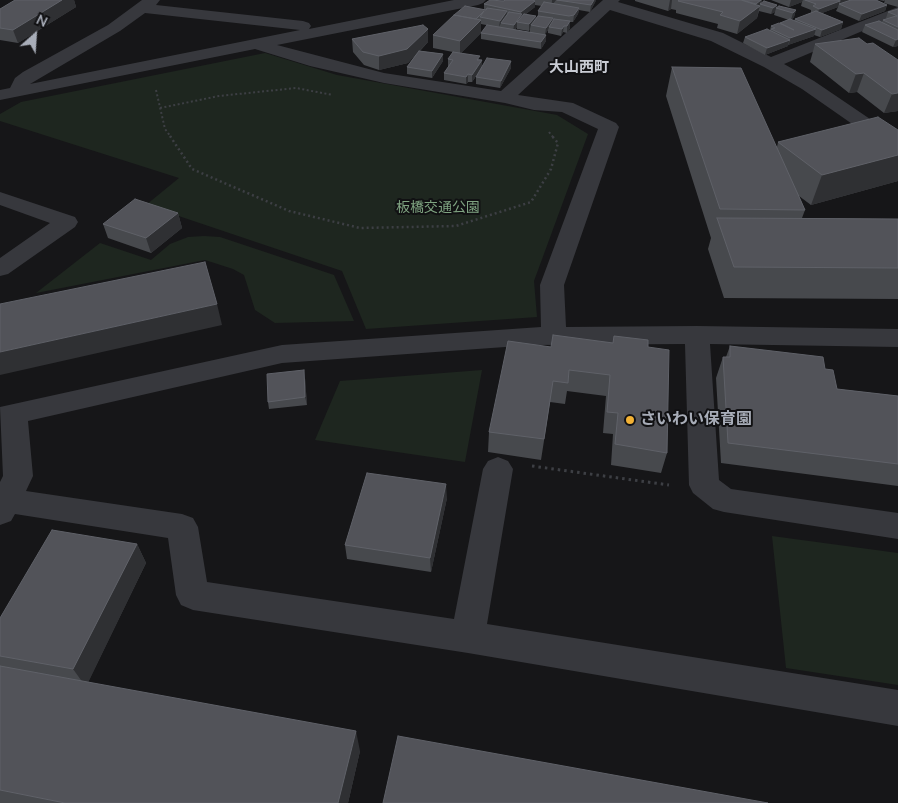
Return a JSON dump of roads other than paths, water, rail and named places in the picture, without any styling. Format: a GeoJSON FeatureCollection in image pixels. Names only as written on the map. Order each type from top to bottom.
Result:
{"type":"FeatureCollection","features":[{"type":"Feature","properties":{"kind":"street"},"geometry":{"type":"LineString","coordinates":[[13,90],[330,29],[361,15],[478,0]]}},
{"type":"Feature","properties":{"kind":"street"},"geometry":{"type":"LineString","coordinates":[[505,97],[610,2],[717,37],[770,62],[808,85],[898,147]]}},
{"type":"Feature","properties":{"kind":"street"},"geometry":{"type":"LineString","coordinates":[[873,3],[897,11]]}},
{"type":"Feature","properties":{"kind":"street"},"geometry":{"type":"LineString","coordinates":[[0,104],[13,90],[64,55],[114,28],[147,4],[330,29]]}},
{"type":"Feature","properties":{"kind":"street"},"geometry":{"type":"LineString","coordinates":[[770,62],[897,11]]}},
{"type":"Feature","properties":{"kind":"street"},"geometry":{"type":"LineString","coordinates":[[255,44],[316,62],[384,78],[505,97],[534,104],[566,107],[609,126],[552,285],[554,335]]}},
{"type":"Feature","properties":{"kind":"street"},"geometry":{"type":"LineString","coordinates":[[0,77],[13,90]]}},
{"type":"Feature","properties":{"kind":"street"},"geometry":{"type":"LineString","coordinates":[[0,198],[67,222],[0,269]]}},
{"type":"Feature","properties":{"kind":"street"},"geometry":{"type":"LineString","coordinates":[[898,338],[554,335],[282,354],[7,416],[18,476],[3,506],[182,527],[193,595],[468,637],[898,708]]}},
{"type":"Feature","properties":{"kind":"street"},"geometry":{"type":"LineString","coordinates":[[697,335],[704,485],[724,500],[898,526]]}},
{"type":"Feature","properties":{"kind":"street"},"geometry":{"type":"LineString","coordinates":[[468,637],[498,469]]}},
{"type":"Feature","properties":{"kind":"place","name":"さいわい保育園"},"geometry":{"type":"Point","coordinates":[630,420]}},
{"type":"Feature","properties":{"kind":"district","name":"大山西町"},"geometry":{"type":"Point","coordinates":[579,68]}},
{"type":"Feature","properties":{"kind":"park label","name":"板橋交通公園"},"geometry":{"type":"Point","coordinates":[438,209]}}]}
